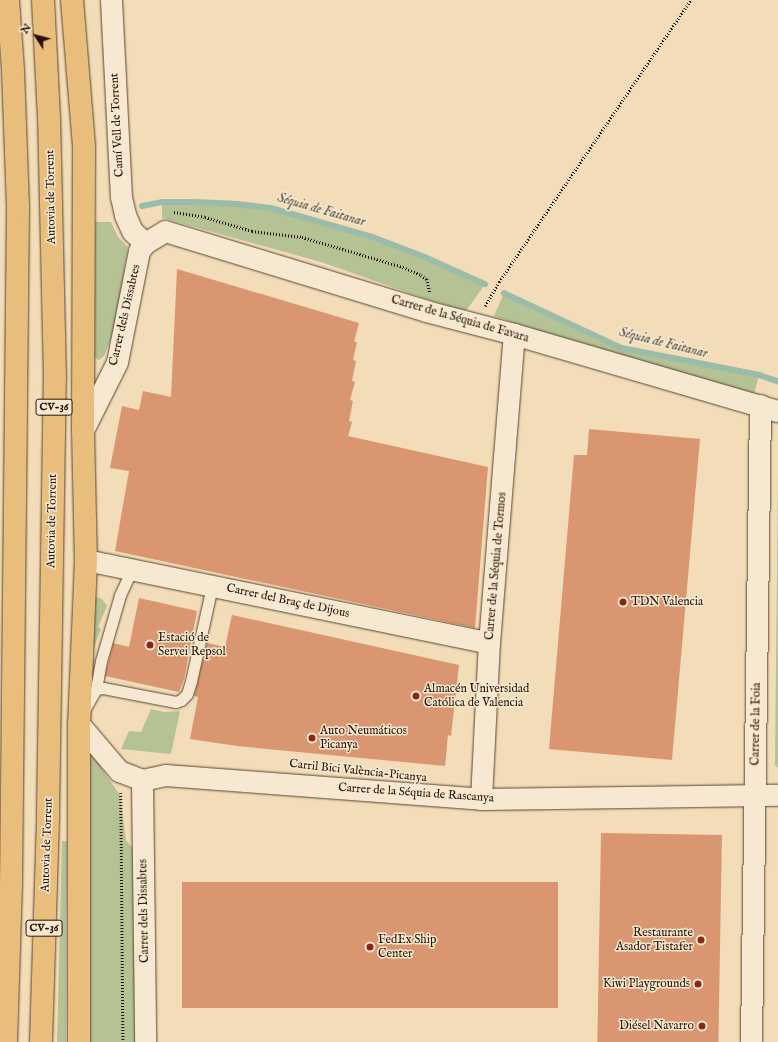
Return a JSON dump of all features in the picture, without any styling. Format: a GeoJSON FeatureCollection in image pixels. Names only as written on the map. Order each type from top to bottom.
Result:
{"type":"FeatureCollection","features":[{"type":"Feature","properties":{"kind":"highway","name":"CV-36"},"geometry":{"type":"LineString","coordinates":[[6,1042],[11,887],[18,207],[13,70],[8,0]]}},
{"type":"Feature","properties":{"kind":"highway","name":"Autovia de Torrent"},"geometry":{"type":"LineString","coordinates":[[41,1042],[48,806],[55,379],[49,118],[43,0]]}},
{"type":"Feature","properties":{"kind":"highway"},"geometry":{"type":"LineString","coordinates":[[72,0],[84,147],[84,430],[86,560],[80,721],[79,1042]]}},
{"type":"Feature","properties":{"kind":"highway"},"geometry":{"type":"LineString","coordinates":[[0,634],[17,408]]}},
{"type":"Feature","properties":{"kind":"street","name":"Camí Vell de Torrent"},"geometry":{"type":"LineString","coordinates":[[111,0],[120,197],[125,215],[132,231],[146,243]]}},
{"type":"Feature","properties":{"kind":"street","name":"Carrer de la Séquia de Favara"},"geometry":{"type":"LineString","coordinates":[[146,243],[165,230],[426,311],[514,334],[769,408]]}},
{"type":"Feature","properties":{"kind":"street","name":"Carrer dels Dissabtes"},"geometry":{"type":"LineString","coordinates":[[84,430],[117,362],[139,251],[146,243]]}},
{"type":"Feature","properties":{"kind":"street","name":"Carrer de la Séquia de Tormos"},"geometry":{"type":"LineString","coordinates":[[481,799],[489,643],[514,334]]}},
{"type":"Feature","properties":{"kind":"street","name":"Carrer de la Foia"},"geometry":{"type":"LineString","coordinates":[[752,1042],[755,796],[769,408]]}},
{"type":"Feature","properties":{"kind":"street","name":"Carrer del Braç de Dijous"},"geometry":{"type":"LineString","coordinates":[[86,560],[489,643]]}},
{"type":"Feature","properties":{"kind":"street"},"geometry":{"type":"LineString","coordinates":[[80,721],[120,771],[142,780]]}},
{"type":"Feature","properties":{"kind":"street","name":"Carrer de la Séquia de Rascanya"},"geometry":{"type":"LineString","coordinates":[[142,780],[165,775],[481,799],[778,795]]}},
{"type":"Feature","properties":{"kind":"street","name":"Carrer dels Dissabtes"},"geometry":{"type":"LineString","coordinates":[[142,780],[145,1042]]}},
{"type":"Feature","properties":{"kind":"lane"},"geometry":{"type":"LineString","coordinates":[[80,721],[96,688],[120,595],[132,569]]}},
{"type":"Feature","properties":{"kind":"lane"},"geometry":{"type":"LineString","coordinates":[[96,688],[103,688],[176,702],[181,700],[187,694],[191,681],[212,586]]}},
{"type":"Feature","properties":{"kind":"path"},"geometry":{"type":"LineString","coordinates":[[475,324],[499,282],[691,0]]}},
{"type":"Feature","properties":{"kind":"path"},"geometry":{"type":"LineString","coordinates":[[170,212],[205,217],[252,231],[302,237],[400,266],[421,275],[427,280],[429,286],[429,300]]}},
{"type":"Feature","properties":{"kind":"path"},"geometry":{"type":"LineString","coordinates":[[120,795],[122,1042]]}},
{"type":"Feature","properties":{"kind":"green space"},"geometry":{"type":"Polygon","coordinates":[[[162,202],[238,204],[271,208],[373,237],[425,257],[485,284],[466,311],[429,300],[321,262],[162,218],[162,202]]]}},
{"type":"Feature","properties":{"kind":"green space"},"geometry":{"type":"Polygon","coordinates":[[[95,222],[111,222],[118,237],[128,247],[115,329],[104,356],[99,360],[94,357],[95,222]]]}},
{"type":"Feature","properties":{"kind":"green space"},"geometry":{"type":"Polygon","coordinates":[[[504,293],[622,348],[759,375],[754,394],[598,351],[494,316],[504,293]]]}},
{"type":"Feature","properties":{"kind":"green space"},"geometry":{"type":"Polygon","coordinates":[[[778,471],[778,768],[775,765],[778,471]]]}},
{"type":"Feature","properties":{"kind":"green space"},"geometry":{"type":"Polygon","coordinates":[[[97,597],[102,599],[107,606],[98,627],[101,629],[91,655],[92,601],[97,597]]]}},
{"type":"Feature","properties":{"kind":"green space"},"geometry":{"type":"Polygon","coordinates":[[[151,709],[164,712],[180,711],[171,754],[121,749],[129,731],[141,732],[151,709]]]}},
{"type":"Feature","properties":{"kind":"green space"},"geometry":{"type":"Polygon","coordinates":[[[93,756],[120,795],[126,840],[134,850],[135,1042],[89,1042],[89,757],[93,756]]]}},
{"type":"Feature","properties":{"kind":"green space"},"geometry":{"type":"Polygon","coordinates":[[[62,841],[67,841],[66,1042],[57,1042],[62,841]]]}},
{"type":"Feature","properties":{"kind":"building"},"geometry":{"type":"Polygon","coordinates":[[[177,269],[359,323],[354,342],[357,342],[353,360],[356,361],[352,381],[355,382],[350,400],[353,401],[349,421],[352,422],[348,436],[488,467],[475,628],[115,551],[129,471],[110,468],[122,406],[139,410],[143,391],[171,397],[177,269]]]}},
{"type":"Feature","properties":{"kind":"building","name":"TDN Valencia"},"geometry":{"type":"Polygon","coordinates":[[[589,429],[700,439],[672,760],[549,749],[574,455],[587,455],[589,429]]]}},
{"type":"Feature","properties":{"kind":"building","name":"Estació de Servei Repsol"},"geometry":{"type":"Polygon","coordinates":[[[139,598],[197,611],[184,679],[179,692],[105,676],[113,643],[129,647],[139,598]]]}},
{"type":"Feature","properties":{"kind":"building"},"geometry":{"type":"Polygon","coordinates":[[[232,615],[459,665],[451,736],[448,735],[445,766],[237,746],[190,739],[198,697],[194,696],[207,643],[225,647],[232,615]]]}},
{"type":"Feature","properties":{"kind":"building"},"geometry":{"type":"Polygon","coordinates":[[[601,833],[722,835],[718,1042],[597,1042],[601,833]]]}},
{"type":"Feature","properties":{"kind":"building","name":"FedEx Ship Center"},"geometry":{"type":"Polygon","coordinates":[[[182,882],[558,882],[558,1008],[182,1008],[182,882]]]}},
{"type":"Feature","properties":{"kind":"waterway","name":"Séquia de Faitanar"},"geometry":{"type":"LineString","coordinates":[[142,206],[162,202],[195,202],[238,204],[271,208],[373,237],[425,257],[485,284]]}},
{"type":"Feature","properties":{"kind":"waterway","name":"Séquia de Faitanar"},"geometry":{"type":"LineString","coordinates":[[504,293],[622,348],[759,375],[778,381]]}},
{"type":"Feature","properties":{"kind":"place","name":"TDN Valencia"},"geometry":{"type":"Point","coordinates":[623,602]}},
{"type":"Feature","properties":{"kind":"place","name":"Estació de Servei Repsol"},"geometry":{"type":"Point","coordinates":[150,645]}},
{"type":"Feature","properties":{"kind":"place","name":"Almacén Universidad Católica de Valencia"},"geometry":{"type":"Point","coordinates":[416,696]}},
{"type":"Feature","properties":{"kind":"place","name":"Auto Neumáticos Picanya"},"geometry":{"type":"Point","coordinates":[312,738]}},
{"type":"Feature","properties":{"kind":"place","name":"Restaurante Asador Tistafer"},"geometry":{"type":"Point","coordinates":[701,940]}},
{"type":"Feature","properties":{"kind":"place","name":"FedEx Ship Center"},"geometry":{"type":"Point","coordinates":[370,947]}},
{"type":"Feature","properties":{"kind":"place","name":"Kiwi Playgrounds"},"geometry":{"type":"Point","coordinates":[698,984]}},
{"type":"Feature","properties":{"kind":"place","name":"Diésel Navarro"},"geometry":{"type":"Point","coordinates":[702,1026]}}]}
